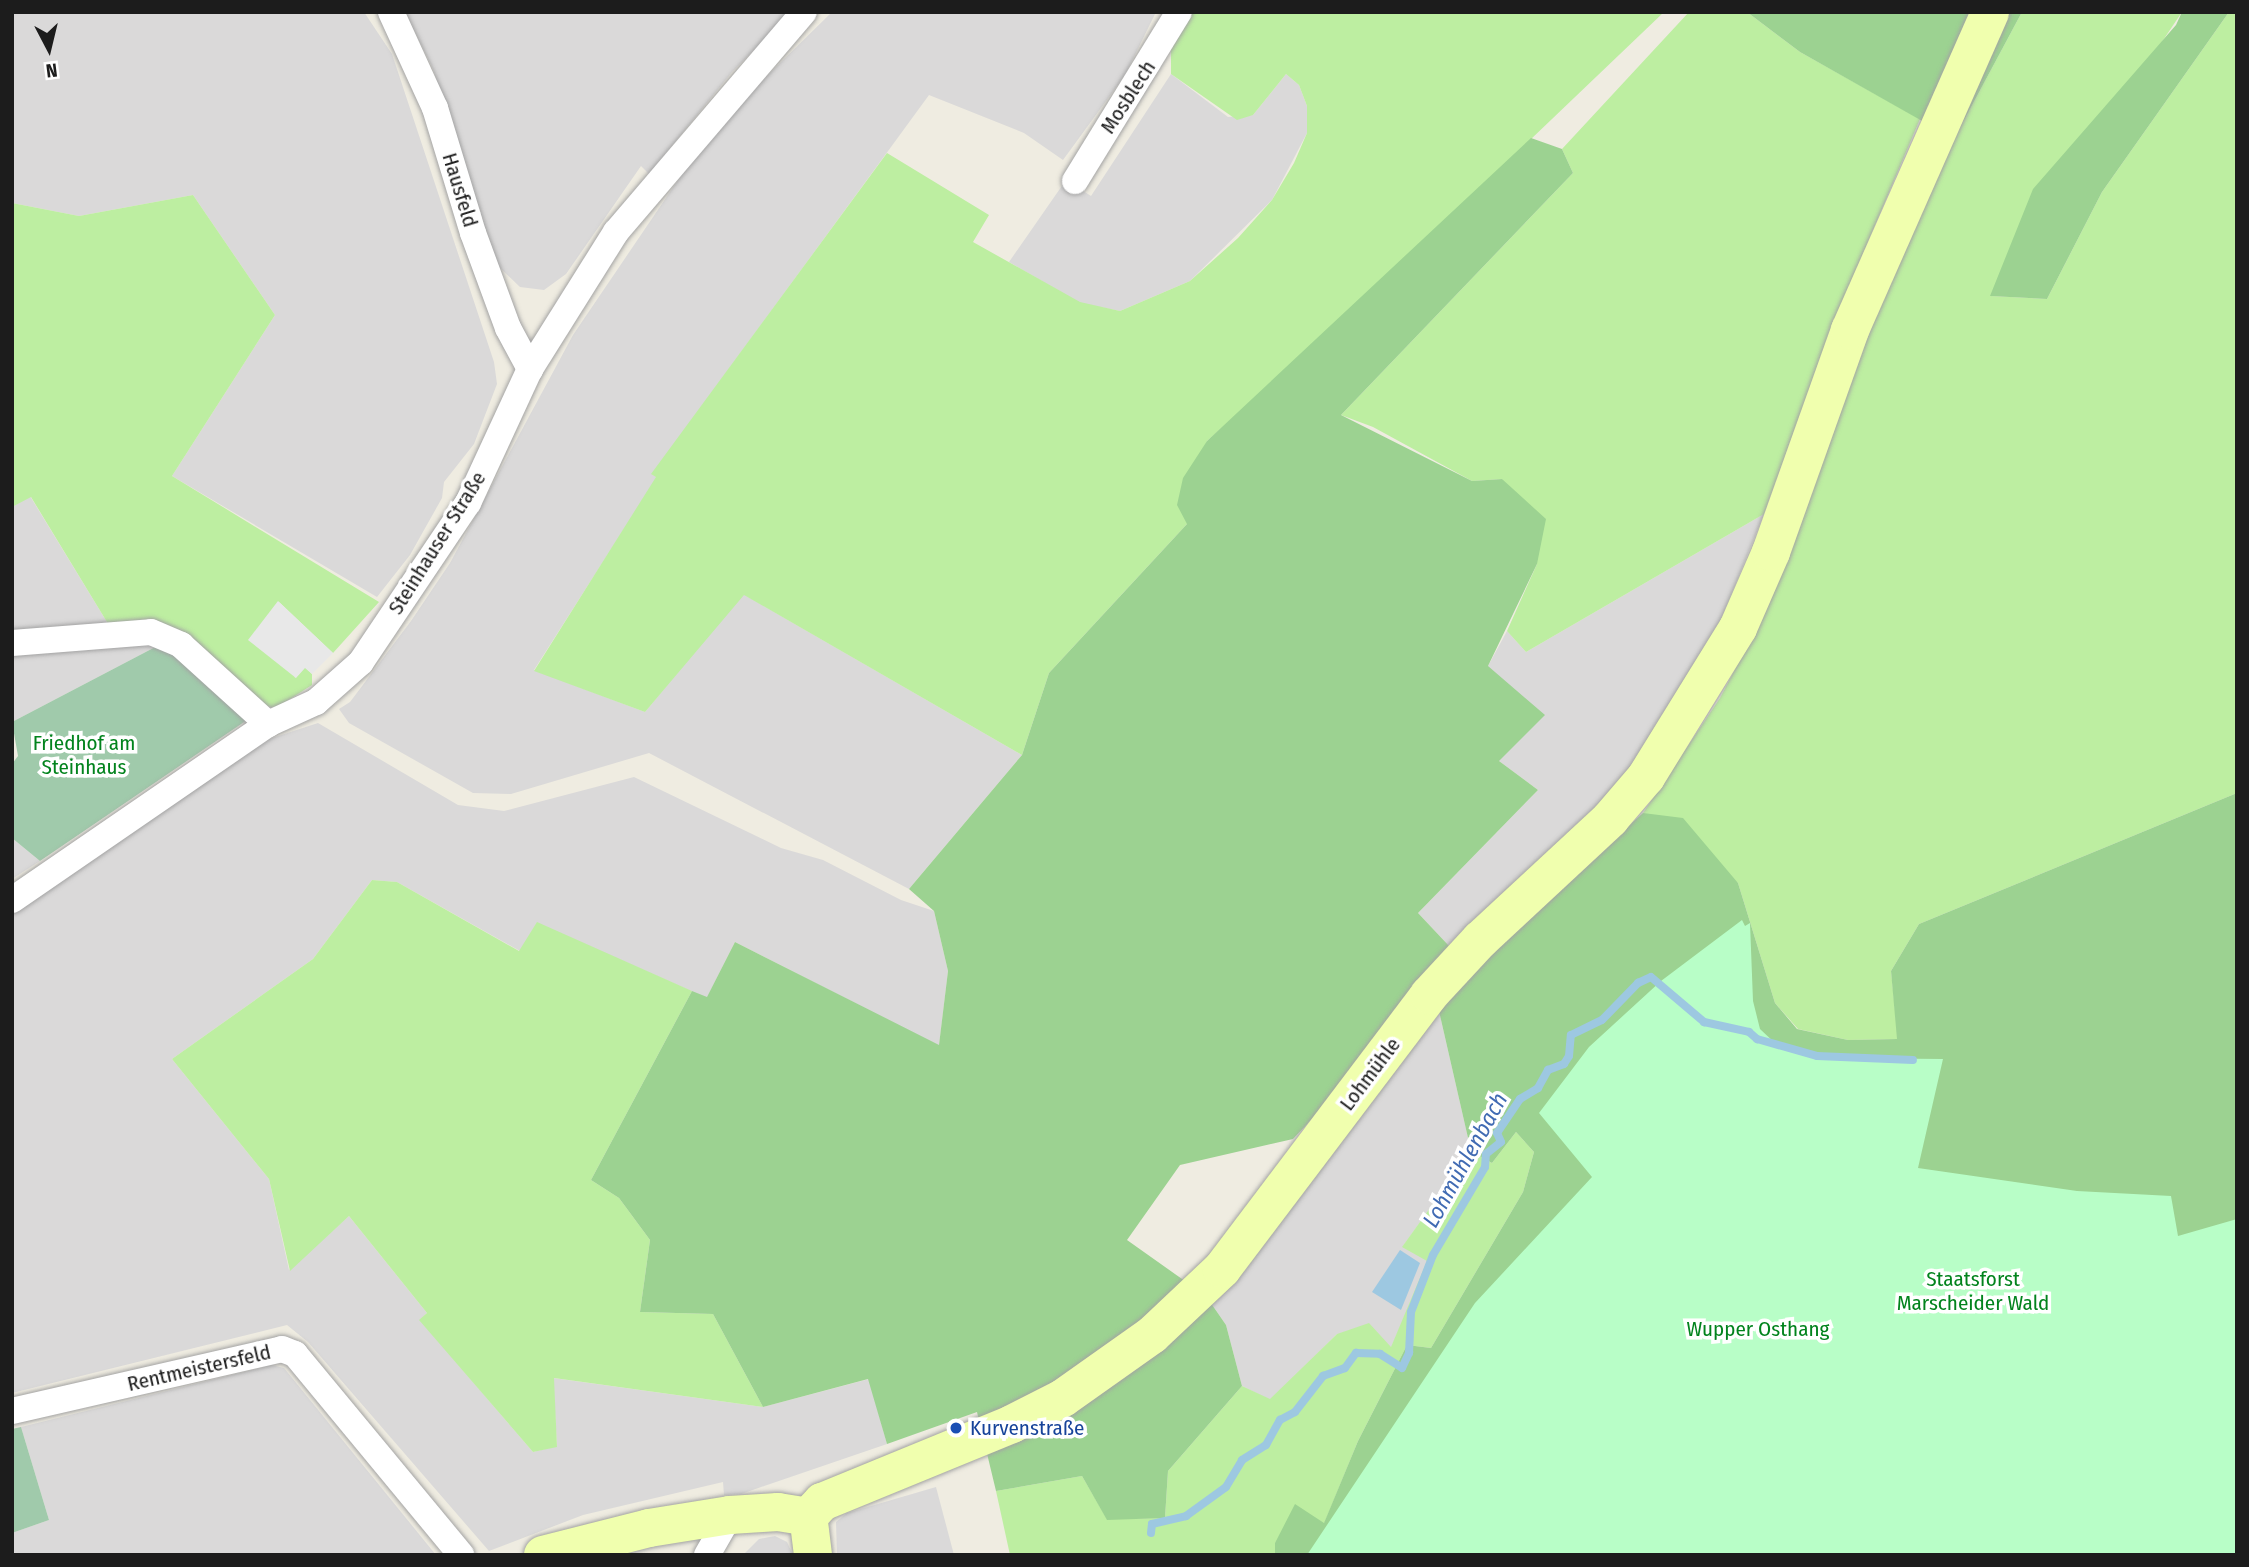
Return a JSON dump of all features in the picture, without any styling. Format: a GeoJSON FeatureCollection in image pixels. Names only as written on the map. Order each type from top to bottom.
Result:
{"type":"FeatureCollection","features":[{"type":"Feature","properties":{"kind":"main road","name":"Lohmühle"},"geometry":{"type":"LineString","coordinates":[[808,1517],[817,1505],[837,1493],[978,1440],[1063,1398],[1152,1335],[1222,1269],[1429,995],[1480,940],[1610,819],[1646,777],[1738,628],[1771,552],[1850,330],[1990,12]]}},
{"type":"Feature","properties":{"kind":"main road"},"geometry":{"type":"LineString","coordinates":[[543,1555],[649,1528],[730,1514],[778,1512],[808,1517],[813,1555]]}},
{"type":"Feature","properties":{"kind":"street","name":"Hausfeld"},"geometry":{"type":"LineString","coordinates":[[391,12],[435,108],[473,233],[508,328],[530,369]]}},
{"type":"Feature","properties":{"kind":"street","name":"Steinhauser Straße"},"geometry":{"type":"LineString","coordinates":[[12,900],[268,724],[316,702],[361,662],[468,503],[530,369],[616,232],[804,12]]}},
{"type":"Feature","properties":{"kind":"street","name":"Mosblech"},"geometry":{"type":"LineString","coordinates":[[1075,181],[1179,12]]}},
{"type":"Feature","properties":{"kind":"street"},"geometry":{"type":"LineString","coordinates":[[12,643],[151,632],[181,645],[268,724]]}},
{"type":"Feature","properties":{"kind":"street","name":"Rentmeistersfeld"},"geometry":{"type":"LineString","coordinates":[[12,1411],[282,1349],[295,1354],[461,1555]]}},
{"type":"Feature","properties":{"kind":"street"},"geometry":{"type":"LineString","coordinates":[[707,1555],[730,1514]]}},
{"type":"Feature","properties":{"kind":"shaded area"},"geometry":{"type":"Polygon","coordinates":[[[12,12],[364,12],[392,54],[494,362],[497,384],[474,444],[444,482],[442,498],[410,555],[377,597],[172,476],[275,315],[193,195],[79,216],[12,203],[12,12]]]}},
{"type":"Feature","properties":{"kind":"shaded area"},"geometry":{"type":"Polygon","coordinates":[[[405,12],[792,12],[732,72],[649,174],[641,166],[566,274],[544,290],[520,287],[498,266],[433,69],[405,12]]]}},
{"type":"Feature","properties":{"kind":"shaded area"},"geometry":{"type":"Polygon","coordinates":[[[832,12],[1156,12],[1125,75],[1063,160],[1024,133],[929,95],[652,474],[657,477],[534,670],[645,712],[743,594],[1022,755],[909,889],[649,753],[511,794],[473,793],[349,723],[339,709],[350,702],[411,621],[450,563],[573,335],[689,164],[725,117],[832,12]]]}},
{"type":"Feature","properties":{"kind":"shaded area"},"geometry":{"type":"Polygon","coordinates":[[[1171,74],[1228,117],[1253,115],[1286,74],[1299,85],[1307,106],[1307,133],[1272,200],[1190,281],[1120,311],[1080,303],[1009,262],[1066,180],[1091,196],[1171,74]]]}},
{"type":"Feature","properties":{"kind":"shaded area"},"geometry":{"type":"Polygon","coordinates":[[[30,496],[110,627],[161,622],[267,706],[161,644],[12,722],[12,507],[30,496]]]}},
{"type":"Feature","properties":{"kind":"shaded area"},"geometry":{"type":"Polygon","coordinates":[[[1764,514],[1718,627],[1654,737],[1599,805],[1450,947],[1418,913],[1538,790],[1499,761],[1488,666],[1507,631],[1526,652],[1764,514]]]}},
{"type":"Feature","properties":{"kind":"shaded area"},"geometry":{"type":"Polygon","coordinates":[[[278,601],[333,653],[312,674],[305,668],[296,678],[248,640],[278,601]]]}},
{"type":"Feature","properties":{"kind":"shaded area"},"geometry":{"type":"Polygon","coordinates":[[[318,723],[458,805],[504,811],[634,777],[781,848],[823,860],[901,900],[934,911],[948,971],[939,1046],[735,942],[707,998],[537,923],[520,951],[397,882],[372,880],[313,959],[172,1059],[269,1179],[289,1270],[349,1216],[427,1313],[420,1320],[533,1452],[557,1446],[553,1378],[763,1407],[869,1379],[887,1444],[741,1494],[724,1495],[723,1482],[583,1515],[489,1551],[308,1342],[287,1325],[12,1393],[12,909],[260,742],[318,723]]]}},
{"type":"Feature","properties":{"kind":"shaded area"},"geometry":{"type":"Polygon","coordinates":[[[12,838],[40,861],[12,879],[12,838]]]}},
{"type":"Feature","properties":{"kind":"shaded area"},"geometry":{"type":"Polygon","coordinates":[[[1439,1011],[1471,1151],[1403,1246],[1428,1261],[1391,1348],[1337,1334],[1270,1400],[1242,1386],[1226,1325],[1206,1296],[1439,1011]]]}},
{"type":"Feature","properties":{"kind":"shaded area"},"geometry":{"type":"Polygon","coordinates":[[[272,1365],[284,1368],[436,1555],[12,1555],[12,1533],[49,1520],[21,1427],[272,1365]]]}},
{"type":"Feature","properties":{"kind":"shaded area"},"geometry":{"type":"Polygon","coordinates":[[[936,1487],[954,1555],[837,1555],[836,1522],[847,1513],[936,1487]]]}},
{"type":"Feature","properties":{"kind":"shaded area"},"geometry":{"type":"Polygon","coordinates":[[[775,1536],[787,1542],[793,1555],[743,1555],[759,1539],[775,1536]]]}},
{"type":"Feature","properties":{"kind":"green space"},"geometry":{"type":"Polygon","coordinates":[[[1187,12],[1664,12],[1333,328],[1207,441],[1187,524],[1049,673],[1022,755],[744,595],[645,712],[534,671],[656,477],[651,474],[887,153],[989,215],[973,242],[1080,302],[1120,311],[1190,281],[1238,238],[1272,200],[1294,163],[1307,133],[1307,106],[1299,85],[1286,74],[1253,115],[1237,120],[1171,74],[1171,48],[1187,12]]]}},
{"type":"Feature","properties":{"kind":"green space"},"geometry":{"type":"Polygon","coordinates":[[[1689,12],[1747,12],[1800,52],[1920,119],[1834,322],[1764,514],[1526,652],[1507,631],[1537,564],[1502,479],[1472,481],[1373,427],[1341,415],[1573,173],[1562,149],[1689,12]]]}},
{"type":"Feature","properties":{"kind":"green space"},"geometry":{"type":"Polygon","coordinates":[[[1747,12],[2022,12],[1954,139],[1800,52],[1747,12]]]}},
{"type":"Feature","properties":{"kind":"green space"},"geometry":{"type":"Polygon","coordinates":[[[2022,12],[2182,12],[1991,296],[2047,299],[2102,192],[2229,12],[2237,12],[2237,793],[1919,924],[1891,971],[1898,1039],[1848,1040],[1798,1029],[1775,1003],[1738,883],[1643,813],[1720,698],[1755,631],[1864,336],[1954,139],[2022,12]]]}},
{"type":"Feature","properties":{"kind":"green space"},"geometry":{"type":"Polygon","coordinates":[[[2182,12],[2229,12],[2102,192],[2047,299],[1990,296],[2033,189],[2176,25],[2182,12]]]}},
{"type":"Feature","properties":{"kind":"green space"},"geometry":{"type":"Polygon","coordinates":[[[1531,138],[1562,149],[1573,173],[1341,415],[1472,481],[1502,479],[1546,519],[1537,564],[1488,666],[1545,715],[1499,761],[1538,790],[1418,913],[1450,947],[1326,1104],[1293,1139],[1180,1165],[1127,1240],[1206,1296],[1226,1325],[1242,1386],[1168,1471],[1165,1518],[1107,1520],[1082,1476],[996,1491],[977,1412],[887,1444],[868,1379],[763,1407],[713,1314],[640,1312],[650,1240],[619,1198],[591,1180],[692,991],[707,997],[735,942],[939,1045],[948,971],[934,911],[909,889],[1022,755],[1049,673],[1187,524],[1177,505],[1183,478],[1207,441],[1531,138]]]}},
{"type":"Feature","properties":{"kind":"green space"},"geometry":{"type":"Polygon","coordinates":[[[193,195],[275,315],[172,476],[379,602],[333,653],[279,602],[295,678],[305,667],[312,674],[312,685],[276,708],[267,706],[161,622],[110,627],[31,497],[12,507],[12,203],[79,216],[193,195]]]}},
{"type":"Feature","properties":{"kind":"green space","name":"Friedhof am Steinhaus"},"geometry":{"type":"Polygon","coordinates":[[[161,644],[250,718],[40,861],[12,838],[12,764],[18,756],[12,722],[161,644]]]}},
{"type":"Feature","properties":{"kind":"green space","name":"Wupper Osthang"},"geometry":{"type":"Polygon","coordinates":[[[2237,793],[2237,1555],[1275,1555],[1275,1543],[1295,1504],[1324,1523],[1358,1441],[1407,1345],[1431,1348],[1523,1192],[1534,1152],[1516,1132],[1492,1163],[1471,1151],[1439,1011],[1495,946],[1643,813],[1683,818],[1738,883],[1775,1003],[1797,1029],[1848,1040],[1897,1039],[1891,971],[1919,924],[2237,793]]]}},
{"type":"Feature","properties":{"kind":"green space"},"geometry":{"type":"Polygon","coordinates":[[[372,880],[397,882],[519,951],[537,922],[692,991],[591,1180],[619,1198],[650,1240],[640,1312],[713,1314],[763,1407],[554,1378],[557,1447],[533,1452],[419,1320],[427,1313],[349,1216],[290,1271],[269,1179],[172,1059],[313,959],[372,880]]]}},
{"type":"Feature","properties":{"kind":"green space","name":"Wupper Osthang"},"geometry":{"type":"Polygon","coordinates":[[[1742,920],[1745,926],[1750,923],[1753,1001],[1760,1029],[1777,1045],[1833,1058],[1943,1059],[1918,1168],[2077,1191],[2171,1196],[2178,1236],[2237,1219],[2237,1555],[1307,1555],[1475,1303],[1592,1177],[1539,1113],[1589,1047],[1661,981],[1742,920]]]}},
{"type":"Feature","properties":{"kind":"green space"},"geometry":{"type":"Polygon","coordinates":[[[1516,1132],[1534,1152],[1523,1192],[1431,1348],[1407,1345],[1358,1441],[1324,1524],[1275,1543],[1275,1555],[1010,1555],[996,1491],[1082,1476],[1107,1519],[1165,1518],[1168,1471],[1242,1386],[1270,1399],[1337,1334],[1369,1323],[1391,1347],[1427,1261],[1402,1247],[1471,1151],[1492,1163],[1516,1132]]]}},
{"type":"Feature","properties":{"kind":"green space"},"geometry":{"type":"Polygon","coordinates":[[[21,1427],[49,1520],[12,1533],[12,1429],[21,1427]]]}},
{"type":"Feature","properties":{"kind":"water"},"geometry":{"type":"Polygon","coordinates":[[[1400,1250],[1420,1263],[1401,1310],[1372,1292],[1400,1250]]]}},
{"type":"Feature","properties":{"kind":"waterway","name":"Lohmühlenbach"},"geometry":{"type":"LineString","coordinates":[[1151,1533],[1152,1524],[1186,1516],[1226,1487],[1242,1460],[1266,1445],[1280,1420],[1295,1412],[1323,1376],[1345,1368],[1356,1353],[1380,1354],[1402,1368],[1409,1353],[1411,1312],[1433,1255],[1485,1167],[1486,1154],[1501,1142],[1497,1133],[1520,1099],[1538,1088],[1548,1070],[1564,1064],[1569,1056],[1571,1035],[1602,1020],[1638,983],[1651,977],[1704,1022],[1749,1032],[1757,1039],[1817,1056],[1913,1060]]}},
{"type":"Feature","properties":{"kind":"place","name":"Kurvenstraße"},"geometry":{"type":"Point","coordinates":[956,1428]}},
{"type":"Feature","properties":{"kind":"park label","name":"Staatsforst Marscheider Wald"},"geometry":{"type":"Point","coordinates":[1973,1291]}}]}
